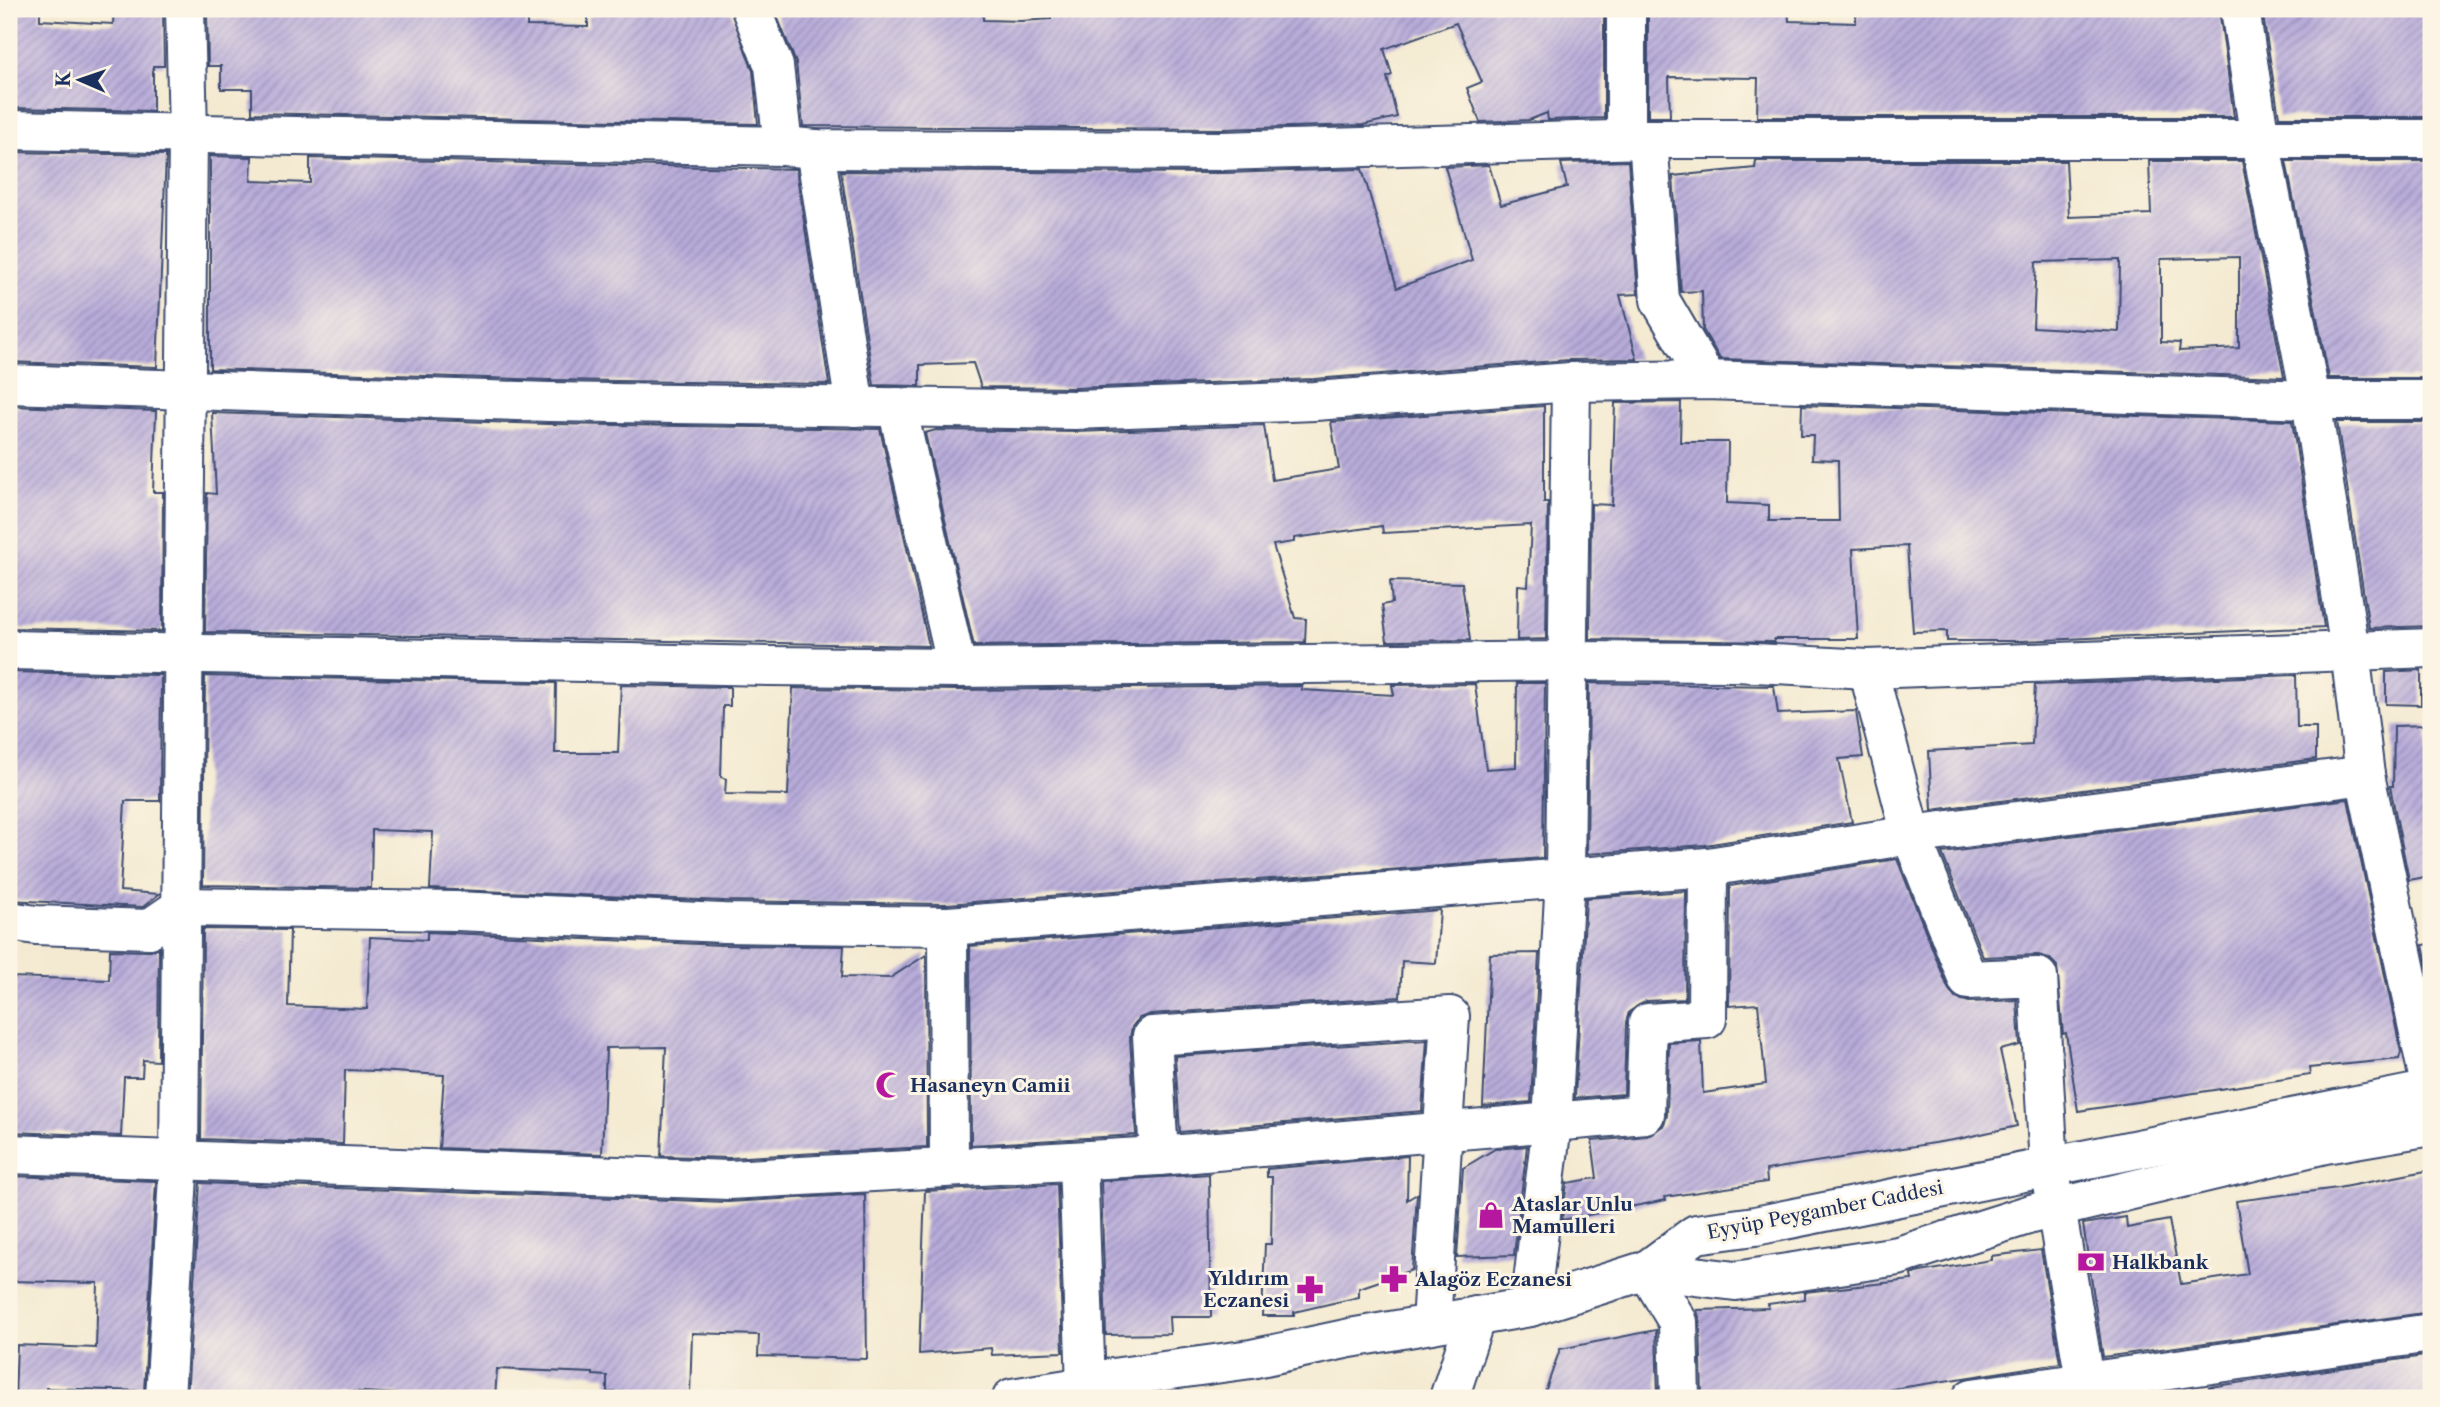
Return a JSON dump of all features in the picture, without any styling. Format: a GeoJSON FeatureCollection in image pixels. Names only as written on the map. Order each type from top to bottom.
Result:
{"type":"FeatureCollection","features":[{"type":"Feature","properties":{"kind":"street"},"geometry":{"type":"LineString","coordinates":[[165,1398],[179,1159],[183,391],[188,132],[185,9]]}},
{"type":"Feature","properties":{"kind":"street"},"geometry":{"type":"LineString","coordinates":[[751,9],[774,66],[799,147],[855,407]]}},
{"type":"Feature","properties":{"kind":"street"},"geometry":{"type":"LineString","coordinates":[[1626,9],[1637,139],[1660,300],[1707,380]]}},
{"type":"Feature","properties":{"kind":"street"},"geometry":{"type":"LineString","coordinates":[[2240,9],[2260,141],[2311,400],[2350,651],[2365,775],[2431,1090]]}},
{"type":"Feature","properties":{"kind":"street"},"geometry":{"type":"LineString","coordinates":[[9,130],[799,147],[1222,151],[1637,139],[2431,139]]}},
{"type":"Feature","properties":{"kind":"street"},"geometry":{"type":"LineString","coordinates":[[9,384],[183,391],[1075,410],[1289,402],[1571,382],[1707,380],[2311,400],[2431,400]]}},
{"type":"Feature","properties":{"kind":"street"},"geometry":{"type":"LineString","coordinates":[[1530,1307],[1552,1123],[1565,876],[1571,382]]}},
{"type":"Feature","properties":{"kind":"street"},"geometry":{"type":"LineString","coordinates":[[897,407],[957,668]]}},
{"type":"Feature","properties":{"kind":"street"},"geometry":{"type":"LineString","coordinates":[[9,650],[957,668],[1567,661],[1736,662],[1868,670],[2431,648]]}},
{"type":"Feature","properties":{"kind":"street"},"geometry":{"type":"LineString","coordinates":[[1868,670],[1911,835],[1968,980],[2038,978],[2049,1166],[2088,1391]]}},
{"type":"Feature","properties":{"kind":"street"},"geometry":{"type":"LineString","coordinates":[[9,921],[36,925],[149,929],[181,908],[456,911],[723,923],[948,926],[1708,867],[1911,835],[2365,775]]}},
{"type":"Feature","properties":{"kind":"street"},"geometry":{"type":"LineString","coordinates":[[9,1154],[729,1180],[1159,1156],[1444,1129],[1645,1114],[1648,1023],[1707,1018],[1708,867]]}},
{"type":"Feature","properties":{"kind":"street"},"geometry":{"type":"LineString","coordinates":[[948,926],[949,1166]]}},
{"type":"Feature","properties":{"kind":"street"},"geometry":{"type":"LineString","coordinates":[[1159,1156],[1152,1036],[1450,1016],[1430,1324]]}},
{"type":"Feature","properties":{"kind":"street","name":"Eyyüp Peygamber Caddesi"},"geometry":{"type":"LineString","coordinates":[[1647,1270],[1696,1234],[1755,1226],[2431,1090]]}},
{"type":"Feature","properties":{"kind":"street"},"geometry":{"type":"LineString","coordinates":[[1012,1398],[1098,1388],[1530,1307],[1647,1270],[1735,1281],[1898,1256],[2056,1208],[2325,1144],[2431,1126]]}},
{"type":"Feature","properties":{"kind":"street"},"geometry":{"type":"LineString","coordinates":[[1078,1161],[1098,1388]]}},
{"type":"Feature","properties":{"kind":"street"},"geometry":{"type":"LineString","coordinates":[[1647,1270],[1678,1322],[1680,1398]]}},
{"type":"Feature","properties":{"kind":"street"},"geometry":{"type":"LineString","coordinates":[[1450,1398],[1476,1316]]}},
{"type":"Feature","properties":{"kind":"street"},"geometry":{"type":"LineString","coordinates":[[1972,1398],[2088,1391],[2431,1334]]}},
{"type":"Feature","properties":{"kind":"building"},"geometry":{"type":"Polygon","coordinates":[[[9,9],[40,9],[40,20],[113,24],[114,9],[163,9],[164,66],[153,66],[153,111],[9,108],[9,9]]]}},
{"type":"Feature","properties":{"kind":"building"},"geometry":{"type":"Polygon","coordinates":[[[207,9],[503,9],[503,17],[527,18],[527,26],[588,27],[588,16],[594,16],[594,9],[730,9],[753,71],[758,124],[252,113],[252,89],[221,89],[221,66],[208,66],[207,9]]]}},
{"type":"Feature","properties":{"kind":"building"},"geometry":{"type":"Polygon","coordinates":[[[774,9],[983,9],[983,20],[1022,21],[1051,19],[1051,9],[1604,9],[1604,118],[1548,120],[1547,113],[1529,120],[1480,122],[1467,88],[1482,82],[1456,23],[1384,49],[1392,75],[1387,77],[1397,117],[1363,125],[1222,129],[803,126],[796,63],[774,9]]]}},
{"type":"Feature","properties":{"kind":"building"},"geometry":{"type":"Polygon","coordinates":[[[1648,9],[1788,9],[1789,21],[1856,23],[1856,15],[1869,15],[1869,9],[2219,9],[2234,117],[1757,117],[1758,78],[1669,77],[1670,117],[1648,117],[1648,9]]]}},
{"type":"Feature","properties":{"kind":"building"},"geometry":{"type":"Polygon","coordinates":[[[2262,9],[2315,9],[2315,13],[2431,13],[2431,117],[2279,117],[2262,9]]]}},
{"type":"Feature","properties":{"kind":"building"},"geometry":{"type":"Polygon","coordinates":[[[9,152],[166,155],[157,367],[9,362],[9,152]]]}},
{"type":"Feature","properties":{"kind":"building"},"geometry":{"type":"Polygon","coordinates":[[[210,156],[252,157],[251,181],[310,183],[310,158],[796,169],[829,384],[550,380],[210,369],[210,156]]]}},
{"type":"Feature","properties":{"kind":"building"},"geometry":{"type":"Polygon","coordinates":[[[1628,161],[1638,294],[1620,295],[1637,359],[1569,360],[1314,379],[1075,388],[981,387],[973,363],[920,365],[920,386],[874,385],[841,171],[1222,173],[1362,169],[1397,288],[1472,260],[1445,167],[1489,165],[1501,205],[1567,187],[1561,163],[1628,161]]]}},
{"type":"Feature","properties":{"kind":"building"},"geometry":{"type":"Polygon","coordinates":[[[1756,161],[2066,161],[2069,217],[2151,214],[2149,161],[2242,161],[2284,377],[1720,359],[1703,330],[1702,291],[1681,292],[1673,176],[1755,168],[1756,161]],[[2239,257],[2161,259],[2161,342],[2180,343],[2179,351],[2239,348],[2239,257]],[[2120,260],[2036,262],[2033,327],[2119,332],[2120,260]]]}},
{"type":"Feature","properties":{"kind":"building"},"geometry":{"type":"Polygon","coordinates":[[[2286,161],[2431,161],[2431,378],[2329,378],[2286,161]]]}},
{"type":"Feature","properties":{"kind":"building"},"geometry":{"type":"Polygon","coordinates":[[[1681,402],[1680,442],[1728,442],[1727,503],[1769,505],[1769,521],[1839,521],[1838,460],[1812,459],[1813,435],[1801,435],[1802,405],[2292,421],[2324,627],[2022,641],[1947,641],[1947,631],[1913,632],[1907,546],[1853,549],[1858,639],[1774,639],[1774,642],[1590,639],[1591,504],[1612,505],[1615,403],[1681,402]]]}},
{"type":"Feature","properties":{"kind":"building"},"geometry":{"type":"Polygon","coordinates":[[[9,406],[156,411],[153,492],[163,492],[162,631],[9,628],[9,406]]]}},
{"type":"Feature","properties":{"kind":"building"},"geometry":{"type":"Polygon","coordinates":[[[1544,406],[1544,502],[1548,502],[1546,639],[1517,640],[1518,585],[1528,586],[1531,525],[1383,533],[1382,526],[1294,538],[1294,542],[1273,545],[1295,618],[1306,619],[1305,642],[974,646],[925,433],[936,430],[1076,432],[1264,425],[1272,480],[1339,469],[1331,422],[1544,406]]]}},
{"type":"Feature","properties":{"kind":"building"},"geometry":{"type":"Polygon","coordinates":[[[212,413],[548,424],[880,429],[929,646],[205,632],[207,493],[216,494],[212,413]]]}},
{"type":"Feature","properties":{"kind":"building"},"geometry":{"type":"Polygon","coordinates":[[[2337,422],[2431,422],[2431,626],[2369,628],[2337,422]]]}},
{"type":"Feature","properties":{"kind":"building"},"geometry":{"type":"Polygon","coordinates":[[[1390,581],[1462,583],[1470,640],[1387,641],[1382,605],[1392,603],[1390,581]]]}},
{"type":"Feature","properties":{"kind":"building"},"geometry":{"type":"Polygon","coordinates":[[[2421,670],[2421,705],[2386,704],[2386,672],[2421,670]]]}},
{"type":"Feature","properties":{"kind":"building"},"geometry":{"type":"Polygon","coordinates":[[[9,672],[161,675],[160,801],[125,801],[120,891],[159,894],[143,907],[9,900],[9,672]]]}},
{"type":"Feature","properties":{"kind":"building"},"geometry":{"type":"Polygon","coordinates":[[[2296,675],[2297,727],[2316,727],[2316,759],[1932,810],[1929,751],[2032,745],[2035,685],[2296,675]]]}},
{"type":"Feature","properties":{"kind":"building"},"geometry":{"type":"Polygon","coordinates":[[[205,676],[556,683],[555,753],[618,753],[621,685],[730,687],[730,706],[723,706],[721,777],[726,779],[725,794],[788,795],[793,688],[957,690],[1302,686],[1302,690],[1394,695],[1392,685],[1475,684],[1486,769],[1516,767],[1517,683],[1545,683],[1543,858],[947,904],[724,901],[430,889],[433,832],[372,830],[371,888],[203,885],[205,676]]]}},
{"type":"Feature","properties":{"kind":"building"},"geometry":{"type":"Polygon","coordinates":[[[1589,683],[1774,686],[1778,714],[1856,711],[1863,757],[1839,759],[1852,822],[1705,845],[1587,854],[1589,683]]]}},
{"type":"Feature","properties":{"kind":"building"},"geometry":{"type":"Polygon","coordinates":[[[2427,725],[2431,876],[2409,880],[2390,786],[2393,786],[2394,726],[2427,725]]]}},
{"type":"Feature","properties":{"kind":"building"},"geometry":{"type":"Polygon","coordinates":[[[2348,799],[2401,1052],[2399,1059],[2309,1068],[2310,1075],[2078,1111],[2066,1033],[2063,1034],[2057,966],[2049,958],[2038,955],[1983,957],[1942,853],[2348,799]]]}},
{"type":"Feature","properties":{"kind":"building"},"geometry":{"type":"Polygon","coordinates":[[[1897,859],[1948,988],[1955,998],[1969,1002],[2017,1000],[2020,1045],[2000,1050],[2017,1126],[1959,1139],[1766,1170],[1767,1182],[1665,1197],[1666,1200],[1562,1220],[1567,1183],[1597,1178],[1592,1141],[1647,1136],[1664,1125],[1667,1115],[1669,1043],[1701,1041],[1703,1093],[1766,1084],[1758,1004],[1729,1006],[1730,886],[1897,859]]]}},
{"type":"Feature","properties":{"kind":"building"},"geometry":{"type":"Polygon","coordinates":[[[1686,891],[1685,999],[1646,1001],[1629,1012],[1626,1022],[1624,1094],[1575,1098],[1586,898],[1686,891]]]}},
{"type":"Feature","properties":{"kind":"building"},"geometry":{"type":"Polygon","coordinates":[[[1440,910],[1436,963],[1402,961],[1400,997],[1151,1014],[1139,1018],[1132,1027],[1130,1037],[1136,1135],[971,1145],[970,946],[1440,910]]]}},
{"type":"Feature","properties":{"kind":"building"},"geometry":{"type":"Polygon","coordinates":[[[203,929],[290,930],[288,1006],[367,1009],[370,937],[427,940],[427,932],[722,945],[844,946],[842,977],[890,978],[926,955],[927,1147],[729,1158],[661,1156],[666,1047],[606,1048],[602,1154],[439,1148],[444,1075],[376,1071],[345,1070],[343,1144],[201,1139],[203,929]]]}},
{"type":"Feature","properties":{"kind":"building"},"geometry":{"type":"Polygon","coordinates":[[[2431,944],[2431,985],[2423,945],[2431,944]]]}},
{"type":"Feature","properties":{"kind":"building"},"geometry":{"type":"Polygon","coordinates":[[[159,948],[158,1061],[143,1060],[142,1077],[124,1077],[121,1136],[9,1132],[9,977],[109,980],[110,950],[148,951],[159,948]]]}},
{"type":"Feature","properties":{"kind":"building"},"geometry":{"type":"Polygon","coordinates":[[[1539,953],[1531,1102],[1483,1106],[1490,954],[1539,953]]]}},
{"type":"Feature","properties":{"kind":"building"},"geometry":{"type":"Polygon","coordinates":[[[1427,1040],[1422,1111],[1180,1132],[1175,1056],[1427,1040]]]}},
{"type":"Feature","properties":{"kind":"building","name":"Ataslar Unlu Mamulleri"},"geometry":{"type":"Polygon","coordinates":[[[1527,1146],[1514,1255],[1457,1257],[1463,1168],[1495,1149],[1527,1146]]]}},
{"type":"Feature","properties":{"kind":"building"},"geometry":{"type":"Polygon","coordinates":[[[1408,1156],[1407,1200],[1417,1194],[1412,1270],[1359,1288],[1359,1297],[1294,1312],[1294,1316],[1262,1316],[1265,1244],[1271,1244],[1272,1177],[1267,1177],[1267,1169],[1408,1156]]]}},
{"type":"Feature","properties":{"kind":"building"},"geometry":{"type":"Polygon","coordinates":[[[2431,1170],[2431,1312],[2103,1357],[2083,1224],[2126,1217],[2127,1228],[2169,1220],[2181,1284],[2248,1274],[2236,1201],[2338,1188],[2431,1170]]]}},
{"type":"Feature","properties":{"kind":"building"},"geometry":{"type":"Polygon","coordinates":[[[1209,1174],[1211,1317],[1169,1317],[1170,1334],[1106,1335],[1101,1181],[1209,1174]]]}},
{"type":"Feature","properties":{"kind":"building"},"geometry":{"type":"Polygon","coordinates":[[[9,1176],[156,1181],[144,1391],[46,1388],[45,1398],[15,1398],[17,1345],[96,1348],[98,1283],[9,1281],[9,1176]]]}},
{"type":"Feature","properties":{"kind":"building"},"geometry":{"type":"Polygon","coordinates":[[[200,1183],[728,1202],[865,1194],[867,1359],[758,1356],[759,1335],[692,1333],[690,1395],[607,1392],[607,1376],[593,1373],[497,1369],[495,1398],[399,1397],[399,1394],[326,1390],[326,1396],[187,1398],[200,1183]]]}},
{"type":"Feature","properties":{"kind":"building"},"geometry":{"type":"Polygon","coordinates":[[[1057,1184],[1063,1352],[992,1355],[991,1348],[919,1354],[925,1191],[1057,1184]]]}},
{"type":"Feature","properties":{"kind":"building"},"geometry":{"type":"Polygon","coordinates":[[[2041,1250],[2060,1363],[1835,1398],[1702,1398],[1700,1321],[1697,1310],[1769,1308],[1768,1304],[1805,1299],[1805,1292],[1912,1280],[1911,1275],[1920,1272],[1991,1260],[1991,1256],[2041,1250]]]}},
{"type":"Feature","properties":{"kind":"building"},"geometry":{"type":"Polygon","coordinates":[[[1656,1330],[1658,1398],[1543,1398],[1560,1349],[1656,1330]]]}},
{"type":"Feature","properties":{"kind":"building"},"geometry":{"type":"Polygon","coordinates":[[[2431,1355],[2431,1398],[2209,1398],[2209,1387],[2431,1355]]]}},
{"type":"Feature","properties":{"kind":"place","name":"Hasaneyn Camii"},"geometry":{"type":"Point","coordinates":[889,1085]}},
{"type":"Feature","properties":{"kind":"place","name":"Ataslar Unlu Mamulleri"},"geometry":{"type":"Point","coordinates":[1491,1215]}},
{"type":"Feature","properties":{"kind":"place","name":"Halkbank"},"geometry":{"type":"Point","coordinates":[2091,1262]}},
{"type":"Feature","properties":{"kind":"place","name":"Alagöz Eczanesi"},"geometry":{"type":"Point","coordinates":[1394,1279]}},
{"type":"Feature","properties":{"kind":"place","name":"Yıldırım Eczanesi"},"geometry":{"type":"Point","coordinates":[1310,1289]}}]}
